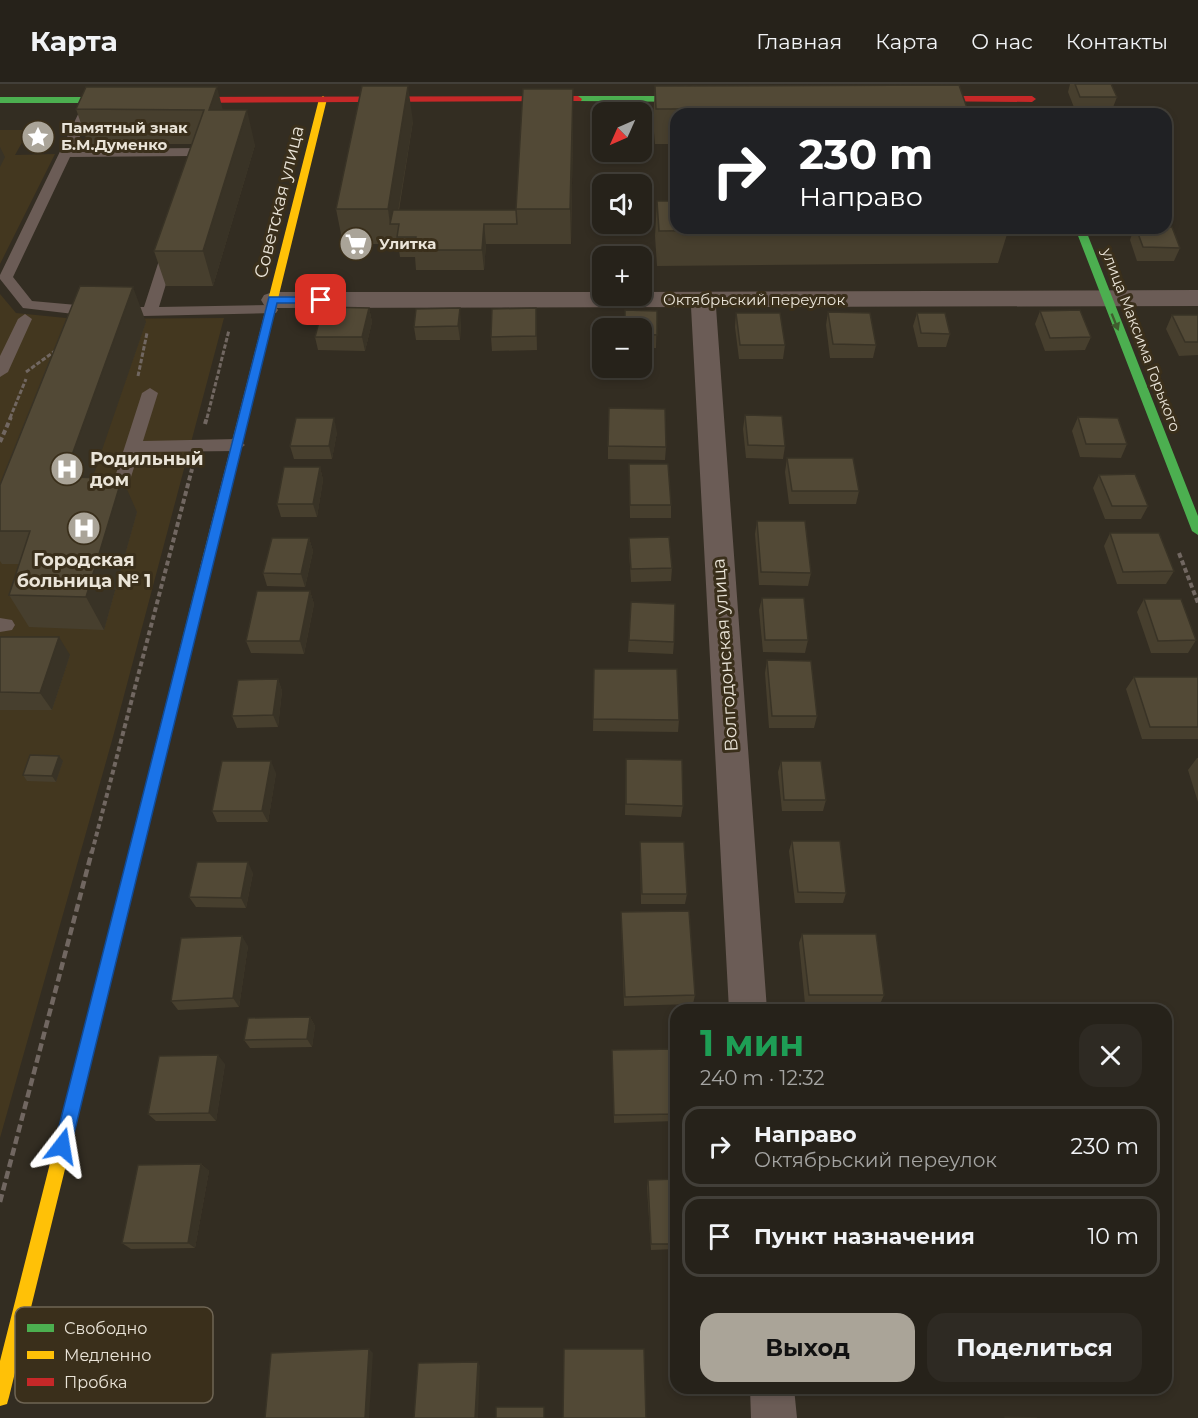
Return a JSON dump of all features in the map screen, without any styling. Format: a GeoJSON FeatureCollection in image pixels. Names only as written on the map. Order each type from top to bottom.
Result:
{"type":"FeatureCollection","features":[{"type":"Feature","properties":{"kind":"street"},"geometry":{"type":"LineString","coordinates":[[1026,84],[1035,108]]}},
{"type":"Feature","properties":{"kind":"street","name":"Советская улица"},"geometry":{"type":"LineString","coordinates":[[22,1307],[323,99]]}},
{"type":"Feature","properties":{"kind":"street"},"geometry":{"type":"LineString","coordinates":[[163,100],[719,99]]}},
{"type":"Feature","properties":{"kind":"street"},"geometry":{"type":"LineString","coordinates":[[911,99],[1032,99]]}},
{"type":"Feature","properties":{"kind":"street"},"geometry":{"type":"LineString","coordinates":[[0,100],[139,100]]}},
{"type":"Feature","properties":{"kind":"street","name":"улица Максима Горького"},"geometry":{"type":"LineString","coordinates":[[1082,234],[1105,298],[1198,531]]}},
{"type":"Feature","properties":{"kind":"street","name":"Октябрьский переулок"},"geometry":{"type":"LineString","coordinates":[[272,305],[1198,298]]}},
{"type":"Feature","properties":{"kind":"street","name":"Волгодонская улица"},"geometry":{"type":"LineString","coordinates":[[703,300],[748,1004]]}},
{"type":"Feature","properties":{"kind":"street","name":"Советская улица"},"geometry":{"type":"LineString","coordinates":[[0,1397],[15,1337]]}},
{"type":"Feature","properties":{"kind":"street"},"geometry":{"type":"LineString","coordinates":[[772,1394],[774,1418]]}},
{"type":"Feature","properties":{"kind":"lane"},"geometry":{"type":"LineString","coordinates":[[92,100],[6,277],[28,304],[99,312],[234,310],[272,305]]}},
{"type":"Feature","properties":{"kind":"lane"},"geometry":{"type":"LineString","coordinates":[[66,153],[201,152],[194,175]]}},
{"type":"Feature","properties":{"kind":"lane"},"geometry":{"type":"LineString","coordinates":[[150,311],[175,232]]}},
{"type":"Feature","properties":{"kind":"lane"},"geometry":{"type":"LineString","coordinates":[[0,372],[25,319]]}},
{"type":"Feature","properties":{"kind":"lane"},"geometry":{"type":"LineString","coordinates":[[114,505],[149,397]]}},
{"type":"Feature","properties":{"kind":"lane"},"geometry":{"type":"LineString","coordinates":[[133,447],[237,445]]}},
{"type":"Feature","properties":{"kind":"path"},"geometry":{"type":"LineString","coordinates":[[0,1202],[234,310]]}},
{"type":"Feature","properties":{"kind":"path"},"geometry":{"type":"LineString","coordinates":[[147,331],[135,388],[149,397]]}},
{"type":"Feature","properties":{"kind":"path"},"geometry":{"type":"LineString","coordinates":[[0,441],[29,372],[56,350]]}},
{"type":"Feature","properties":{"kind":"path"},"geometry":{"type":"LineString","coordinates":[[0,372],[29,372]]}},
{"type":"Feature","properties":{"kind":"shaded area"},"geometry":{"type":"Polygon","coordinates":[[[0,130],[29,130],[15,155],[55,154],[0,264],[0,130]]]}},
{"type":"Feature","properties":{"kind":"shaded area","name":"Городская больница № 1"},"geometry":{"type":"Polygon","coordinates":[[[0,294],[16,313],[76,319],[224,318],[113,737],[0,1138],[0,294]]]}},
{"type":"Feature","properties":{"kind":"building"},"geometry":{"type":"Polygon","coordinates":[[[1075,84],[1111,84],[1117,97],[1080,97],[1075,84]]]}},
{"type":"Feature","properties":{"kind":"building"},"geometry":{"type":"Polygon","coordinates":[[[959,85],[967,108],[656,109],[655,86],[959,85]]]}},
{"type":"Feature","properties":{"kind":"building"},"geometry":{"type":"Polygon","coordinates":[[[362,86],[408,86],[388,209],[336,209],[362,86]]]}},
{"type":"Feature","properties":{"kind":"building"},"geometry":{"type":"Polygon","coordinates":[[[86,87],[217,87],[209,110],[247,110],[203,251],[154,251],[204,110],[76,109],[86,87]]]}},
{"type":"Feature","properties":{"kind":"building"},"geometry":{"type":"Polygon","coordinates":[[[523,89],[573,89],[570,209],[516,209],[523,89]]]}},
{"type":"Feature","properties":{"kind":"building"},"geometry":{"type":"Polygon","coordinates":[[[657,201],[670,201],[670,231],[659,231],[657,201]]]}},
{"type":"Feature","properties":{"kind":"building"},"geometry":{"type":"Polygon","coordinates":[[[393,210],[516,210],[517,224],[484,224],[482,250],[414,250],[416,237],[397,237],[399,224],[390,224],[393,210]]]}},
{"type":"Feature","properties":{"kind":"building"},"geometry":{"type":"Polygon","coordinates":[[[1172,227],[1180,248],[1143,247],[1138,234],[1172,234],[1172,227]]]}},
{"type":"Feature","properties":{"kind":"building"},"geometry":{"type":"Polygon","coordinates":[[[80,286],[133,287],[64,477],[122,478],[86,597],[9,595],[30,531],[0,531],[0,485],[80,286]]]}},
{"type":"Feature","properties":{"kind":"building"},"geometry":{"type":"Polygon","coordinates":[[[323,307],[369,308],[362,337],[315,337],[323,307]]]}},
{"type":"Feature","properties":{"kind":"building"},"geometry":{"type":"Polygon","coordinates":[[[460,308],[458,326],[414,327],[416,309],[460,308]]]}},
{"type":"Feature","properties":{"kind":"building"},"geometry":{"type":"Polygon","coordinates":[[[536,308],[536,336],[491,337],[492,309],[536,308]]]}},
{"type":"Feature","properties":{"kind":"building"},"geometry":{"type":"Polygon","coordinates":[[[625,310],[657,311],[657,335],[652,335],[652,318],[625,318],[625,310]]]}},
{"type":"Feature","properties":{"kind":"building"},"geometry":{"type":"Polygon","coordinates":[[[1080,310],[1091,337],[1050,338],[1040,311],[1080,310]]]}},
{"type":"Feature","properties":{"kind":"building"},"geometry":{"type":"Polygon","coordinates":[[[828,312],[870,313],[876,345],[833,344],[828,312]]]}},
{"type":"Feature","properties":{"kind":"building"},"geometry":{"type":"Polygon","coordinates":[[[736,313],[780,313],[785,345],[740,345],[736,313]]]}},
{"type":"Feature","properties":{"kind":"building"},"geometry":{"type":"Polygon","coordinates":[[[917,313],[945,313],[950,334],[921,333],[917,313]]]}},
{"type":"Feature","properties":{"kind":"building"},"geometry":{"type":"Polygon","coordinates":[[[1172,315],[1198,315],[1198,342],[1185,342],[1172,315]]]}},
{"type":"Feature","properties":{"kind":"building"},"geometry":{"type":"Polygon","coordinates":[[[609,408],[665,409],[666,447],[608,446],[609,408]]]}},
{"type":"Feature","properties":{"kind":"building"},"geometry":{"type":"Polygon","coordinates":[[[745,415],[782,416],[785,446],[748,445],[745,415]]]}},
{"type":"Feature","properties":{"kind":"building"},"geometry":{"type":"Polygon","coordinates":[[[1078,417],[1118,418],[1127,444],[1086,444],[1078,417]]]}},
{"type":"Feature","properties":{"kind":"building"},"geometry":{"type":"Polygon","coordinates":[[[296,418],[334,418],[329,446],[290,446],[296,418]]]}},
{"type":"Feature","properties":{"kind":"building"},"geometry":{"type":"Polygon","coordinates":[[[787,458],[853,458],[859,491],[792,491],[787,458]]]}},
{"type":"Feature","properties":{"kind":"building"},"geometry":{"type":"Polygon","coordinates":[[[629,464],[668,464],[671,505],[630,505],[629,464]]]}},
{"type":"Feature","properties":{"kind":"building"},"geometry":{"type":"Polygon","coordinates":[[[284,467],[320,467],[313,504],[277,504],[284,467]]]}},
{"type":"Feature","properties":{"kind":"building"},"geometry":{"type":"Polygon","coordinates":[[[1135,474],[1148,506],[1112,506],[1099,475],[1135,474]]]}},
{"type":"Feature","properties":{"kind":"building"},"geometry":{"type":"Polygon","coordinates":[[[757,521],[805,521],[811,573],[761,572],[757,521]]]}},
{"type":"Feature","properties":{"kind":"building"},"geometry":{"type":"Polygon","coordinates":[[[1110,533],[1159,533],[1174,571],[1123,572],[1110,533]]]}},
{"type":"Feature","properties":{"kind":"building"},"geometry":{"type":"Polygon","coordinates":[[[669,537],[672,568],[631,569],[629,538],[669,537]]]}},
{"type":"Feature","properties":{"kind":"building"},"geometry":{"type":"Polygon","coordinates":[[[272,538],[309,538],[301,574],[263,573],[272,538]]]}},
{"type":"Feature","properties":{"kind":"building"},"geometry":{"type":"Polygon","coordinates":[[[257,591],[310,591],[300,641],[246,641],[257,591]]]}},
{"type":"Feature","properties":{"kind":"building"},"geometry":{"type":"Polygon","coordinates":[[[762,598],[804,598],[808,640],[765,640],[762,598]]]}},
{"type":"Feature","properties":{"kind":"building"},"geometry":{"type":"Polygon","coordinates":[[[1144,599],[1181,599],[1196,640],[1158,641],[1144,599]]]}},
{"type":"Feature","properties":{"kind":"building"},"geometry":{"type":"Polygon","coordinates":[[[631,602],[675,604],[674,642],[629,640],[631,602]]]}},
{"type":"Feature","properties":{"kind":"building"},"geometry":{"type":"Polygon","coordinates":[[[0,637],[59,637],[40,693],[0,692],[0,637]]]}},
{"type":"Feature","properties":{"kind":"building"},"geometry":{"type":"Polygon","coordinates":[[[767,660],[811,661],[817,716],[772,716],[767,660]]]}},
{"type":"Feature","properties":{"kind":"building"},"geometry":{"type":"Polygon","coordinates":[[[594,669],[677,669],[679,720],[593,719],[594,669]]]}},
{"type":"Feature","properties":{"kind":"building"},"geometry":{"type":"Polygon","coordinates":[[[1134,677],[1198,677],[1198,727],[1150,727],[1134,677]]]}},
{"type":"Feature","properties":{"kind":"building"},"geometry":{"type":"Polygon","coordinates":[[[278,679],[273,715],[232,716],[238,680],[278,679]]]}},
{"type":"Feature","properties":{"kind":"building"},"geometry":{"type":"Polygon","coordinates":[[[30,755],[59,756],[52,776],[23,775],[30,755]]]}},
{"type":"Feature","properties":{"kind":"building"},"geometry":{"type":"Polygon","coordinates":[[[626,759],[682,760],[683,806],[626,804],[626,759]]]}},
{"type":"Feature","properties":{"kind":"building"},"geometry":{"type":"Polygon","coordinates":[[[222,761],[271,761],[262,811],[212,811],[222,761]]]}},
{"type":"Feature","properties":{"kind":"building"},"geometry":{"type":"Polygon","coordinates":[[[781,761],[821,761],[826,800],[784,800],[781,761]]]}},
{"type":"Feature","properties":{"kind":"building"},"geometry":{"type":"Polygon","coordinates":[[[792,841],[840,841],[846,893],[798,892],[792,841]]]}},
{"type":"Feature","properties":{"kind":"building"},"geometry":{"type":"Polygon","coordinates":[[[640,842],[684,842],[687,894],[642,894],[640,842]]]}},
{"type":"Feature","properties":{"kind":"building"},"geometry":{"type":"Polygon","coordinates":[[[197,862],[248,862],[241,898],[189,897],[197,862]]]}},
{"type":"Feature","properties":{"kind":"building"},"geometry":{"type":"Polygon","coordinates":[[[689,911],[695,995],[625,997],[621,912],[689,911]]]}},
{"type":"Feature","properties":{"kind":"building"},"geometry":{"type":"Polygon","coordinates":[[[802,934],[876,934],[884,995],[809,995],[802,934]]]}},
{"type":"Feature","properties":{"kind":"building"},"geometry":{"type":"Polygon","coordinates":[[[242,936],[233,998],[171,1001],[181,938],[242,936]]]}},
{"type":"Feature","properties":{"kind":"building"},"geometry":{"type":"Polygon","coordinates":[[[310,1017],[307,1039],[244,1040],[248,1018],[310,1017]]]}},
{"type":"Feature","properties":{"kind":"building"},"geometry":{"type":"Polygon","coordinates":[[[670,1049],[670,1114],[614,1115],[612,1050],[670,1049]]]}},
{"type":"Feature","properties":{"kind":"building"},"geometry":{"type":"Polygon","coordinates":[[[218,1055],[209,1113],[148,1114],[159,1056],[218,1055]]]}},
{"type":"Feature","properties":{"kind":"building"},"geometry":{"type":"Polygon","coordinates":[[[201,1164],[188,1243],[122,1243],[138,1165],[201,1164]]]}},
{"type":"Feature","properties":{"kind":"building"},"geometry":{"type":"Polygon","coordinates":[[[670,1179],[670,1244],[651,1244],[648,1180],[670,1179]]]}},
{"type":"Feature","properties":{"kind":"building"},"geometry":{"type":"Polygon","coordinates":[[[369,1349],[365,1418],[265,1418],[271,1353],[369,1349]]]}},
{"type":"Feature","properties":{"kind":"building"},"geometry":{"type":"Polygon","coordinates":[[[564,1349],[644,1349],[646,1418],[563,1418],[564,1349]]]}},
{"type":"Feature","properties":{"kind":"building"},"geometry":{"type":"Polygon","coordinates":[[[478,1362],[475,1418],[414,1418],[418,1363],[478,1362]]]}},
{"type":"Feature","properties":{"kind":"building"},"geometry":{"type":"Polygon","coordinates":[[[496,1407],[544,1407],[544,1418],[496,1418],[496,1407]]]}},
{"type":"Feature","properties":{"kind":"traffic: fast"},"geometry":{"type":"LineString","coordinates":[[578,99],[700,99]]}},
{"type":"Feature","properties":{"kind":"traffic: fast"},"geometry":{"type":"LineString","coordinates":[[0,100],[124,100]]}},
{"type":"Feature","properties":{"kind":"traffic: fast"},"geometry":{"type":"LineString","coordinates":[[1082,234],[1198,531]]}},
{"type":"Feature","properties":{"kind":"traffic: fast"},"geometry":{"type":"LineString","coordinates":[[75,1096],[206,568]]}},
{"type":"Feature","properties":{"kind":"traffic: slow"},"geometry":{"type":"LineString","coordinates":[[206,568],[323,99]]}},
{"type":"Feature","properties":{"kind":"traffic: slow"},"geometry":{"type":"LineString","coordinates":[[22,1307],[75,1096]]}},
{"type":"Feature","properties":{"kind":"traffic: slow"},"geometry":{"type":"LineString","coordinates":[[0,1397],[15,1337]]}},
{"type":"Feature","properties":{"kind":"traffic: jam"},"geometry":{"type":"LineString","coordinates":[[176,100],[578,99]]}},
{"type":"Feature","properties":{"kind":"traffic: jam"},"geometry":{"type":"LineString","coordinates":[[920,99],[1032,99]]}},
{"type":"Feature","properties":{"kind":"place","name":"Памятный знак Б.М.Думенко"},"geometry":{"type":"Point","coordinates":[38,137]}},
{"type":"Feature","properties":{"kind":"place","name":"Улитка"},"geometry":{"type":"Point","coordinates":[356,244]}},
{"type":"Feature","properties":{"kind":"place","name":"Родильный дом"},"geometry":{"type":"Point","coordinates":[67,469]}},
{"type":"Feature","properties":{"kind":"place","name":"Городская больница № 1"},"geometry":{"type":"Point","coordinates":[84,528]}},
{"type":"Feature","properties":{"kind":"route"},"geometry":{"type":"LineString","coordinates":[[62,1146],[273,300],[321,300]]}}]}
